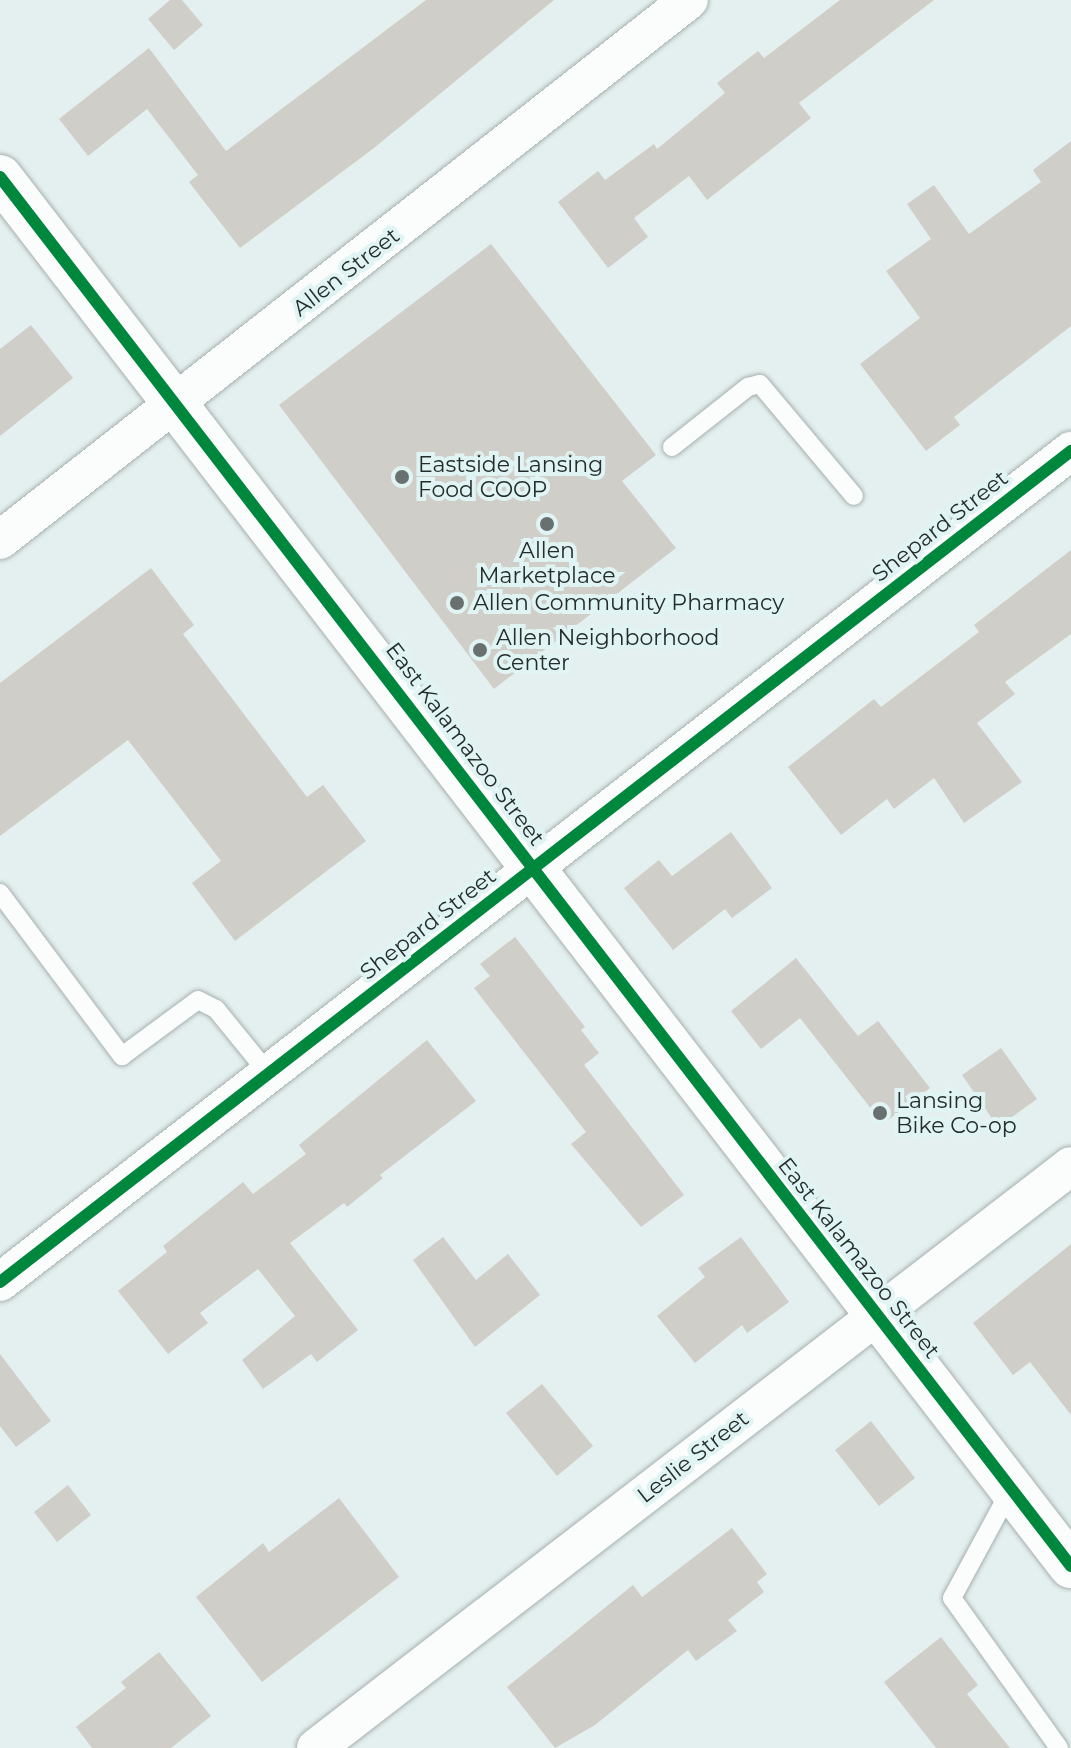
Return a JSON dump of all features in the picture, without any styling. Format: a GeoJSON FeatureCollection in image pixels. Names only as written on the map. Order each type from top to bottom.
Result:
{"type":"FeatureCollection","features":[{"type":"Feature","properties":{"kind":"street","name":"Allen Street"},"geometry":{"type":"LineString","coordinates":[[0,540],[178,404],[689,0]]}},
{"type":"Feature","properties":{"kind":"street","name":"East Kalamazoo Street"},"geometry":{"type":"LineString","coordinates":[[0,177],[1071,1566]]}},
{"type":"Feature","properties":{"kind":"street","name":"Shepard Street"},"geometry":{"type":"LineString","coordinates":[[0,1282],[1071,451]]}},
{"type":"Feature","properties":{"kind":"street","name":"Leslie Street"},"geometry":{"type":"LineString","coordinates":[[316,1748],[1071,1166]]}},
{"type":"Feature","properties":{"kind":"lane"},"geometry":{"type":"LineString","coordinates":[[672,447],[748,387],[760,384],[854,496]]}},
{"type":"Feature","properties":{"kind":"lane"},"geometry":{"type":"LineString","coordinates":[[0,893],[122,1056],[198,1000],[216,1009],[268,1073]]}},
{"type":"Feature","properties":{"kind":"lane"},"geometry":{"type":"LineString","coordinates":[[1011,1489],[952,1598],[1059,1748]]}},
{"type":"Feature","properties":{"kind":"building"},"geometry":{"type":"Polygon","coordinates":[[[170,0],[182,0],[203,25],[174,50],[148,19],[170,0]]]}},
{"type":"Feature","properties":{"kind":"building"},"geometry":{"type":"Polygon","coordinates":[[[426,0],[554,0],[374,148],[240,248],[189,182],[198,175],[147,109],[88,156],[59,119],[149,48],[226,151],[426,0]]]}},
{"type":"Feature","properties":{"kind":"building"},"geometry":{"type":"Polygon","coordinates":[[[840,0],[934,0],[799,103],[811,118],[707,200],[689,176],[634,218],[648,237],[608,268],[558,202],[598,171],[605,180],[654,144],[657,149],[725,93],[717,83],[758,51],[764,58],[840,0]]]}},
{"type":"Feature","properties":{"kind":"building"},"geometry":{"type":"Polygon","coordinates":[[[1071,141],[1071,326],[954,417],[960,425],[926,451],[860,364],[920,318],[886,271],[931,239],[907,204],[934,185],[969,234],[1041,182],[1033,170],[1071,141]]]}},
{"type":"Feature","properties":{"kind":"building"},"geometry":{"type":"Polygon","coordinates":[[[491,244],[656,455],[622,481],[676,548],[494,689],[279,405],[491,244]]]}},
{"type":"Feature","properties":{"kind":"building"},"geometry":{"type":"Polygon","coordinates":[[[31,325],[73,378],[0,436],[0,349],[31,325]]]}},
{"type":"Feature","properties":{"kind":"building"},"geometry":{"type":"Polygon","coordinates":[[[1071,550],[1071,634],[1005,682],[1015,694],[977,723],[1022,782],[964,823],[934,778],[894,809],[887,799],[841,835],[788,767],[874,699],[881,707],[979,632],[974,625],[1071,550]]]}},
{"type":"Feature","properties":{"kind":"building"},"geometry":{"type":"Polygon","coordinates":[[[151,568],[194,625],[183,634],[307,797],[323,785],[366,841],[235,941],[192,883],[221,861],[128,740],[0,836],[0,683],[151,568]]]}},
{"type":"Feature","properties":{"kind":"building"},"geometry":{"type":"Polygon","coordinates":[[[731,832],[772,888],[732,918],[725,909],[673,950],[624,888],[659,860],[672,876],[731,832]]]}},
{"type":"Feature","properties":{"kind":"building"},"geometry":{"type":"Polygon","coordinates":[[[515,937],[585,1027],[581,1030],[599,1053],[584,1065],[684,1195],[641,1227],[571,1144],[586,1132],[474,988],[490,976],[480,964],[515,937]]]}},
{"type":"Feature","properties":{"kind":"building"},"geometry":{"type":"Polygon","coordinates":[[[796,958],[858,1036],[878,1021],[930,1088],[883,1124],[800,1018],[761,1049],[731,1011],[796,958]]]}},
{"type":"Feature","properties":{"kind":"building"},"geometry":{"type":"Polygon","coordinates":[[[427,1040],[476,1101],[380,1175],[383,1178],[347,1207],[344,1203],[290,1243],[358,1330],[317,1362],[311,1354],[263,1389],[242,1360],[295,1316],[258,1269],[200,1313],[208,1323],[168,1354],[118,1291],[167,1252],[163,1246],[243,1182],[253,1194],[306,1154],[299,1145],[427,1040]]]}},
{"type":"Feature","properties":{"kind":"building"},"geometry":{"type":"Polygon","coordinates":[[[1001,1048],[1037,1099],[998,1127],[962,1075],[1001,1048]]]}},
{"type":"Feature","properties":{"kind":"building"},"geometry":{"type":"Polygon","coordinates":[[[443,1237],[476,1280],[508,1254],[540,1295],[475,1347],[413,1260],[443,1237]]]}},
{"type":"Feature","properties":{"kind":"building"},"geometry":{"type":"Polygon","coordinates":[[[741,1237],[789,1302],[747,1333],[742,1325],[695,1363],[657,1316],[705,1277],[698,1268],[741,1237]]]}},
{"type":"Feature","properties":{"kind":"building"},"geometry":{"type":"Polygon","coordinates":[[[1071,1244],[1071,1415],[1030,1362],[1013,1375],[973,1323],[1071,1244]]]}},
{"type":"Feature","properties":{"kind":"building"},"geometry":{"type":"Polygon","coordinates":[[[0,1354],[51,1421],[16,1447],[0,1426],[0,1354]]]}},
{"type":"Feature","properties":{"kind":"building"},"geometry":{"type":"Polygon","coordinates":[[[542,1384],[593,1446],[557,1476],[506,1413],[542,1384]]]}},
{"type":"Feature","properties":{"kind":"building"},"geometry":{"type":"Polygon","coordinates":[[[871,1421],[915,1478],[879,1506],[835,1450],[871,1421]]]}},
{"type":"Feature","properties":{"kind":"building"},"geometry":{"type":"Polygon","coordinates":[[[68,1485],[91,1515],[57,1542],[34,1512],[68,1485]]]}},
{"type":"Feature","properties":{"kind":"building"},"geometry":{"type":"Polygon","coordinates":[[[339,1498],[399,1577],[262,1682],[196,1597],[263,1543],[269,1552],[339,1498]]]}},
{"type":"Feature","properties":{"kind":"building"},"geometry":{"type":"Polygon","coordinates":[[[732,1528],[767,1574],[757,1582],[764,1592],[728,1620],[737,1631],[696,1661],[688,1650],[595,1725],[555,1748],[507,1687],[633,1585],[642,1597],[732,1528]]]}},
{"type":"Feature","properties":{"kind":"building"},"geometry":{"type":"Polygon","coordinates":[[[941,1637],[978,1685],[967,1694],[1010,1748],[936,1748],[884,1682],[941,1637]]]}},
{"type":"Feature","properties":{"kind":"building"},"geometry":{"type":"Polygon","coordinates":[[[159,1652],[211,1716],[171,1748],[92,1748],[76,1727],[126,1688],[121,1682],[159,1652]]]}},
{"type":"Feature","properties":{"kind":"cycle path"},"geometry":{"type":"LineString","coordinates":[[0,177],[1071,1566]]}},
{"type":"Feature","properties":{"kind":"cycle path"},"geometry":{"type":"LineString","coordinates":[[0,1282],[1071,451]]}},
{"type":"Feature","properties":{"kind":"place","name":"Eastside Lansing Food COOP"},"geometry":{"type":"Point","coordinates":[402,477]}},
{"type":"Feature","properties":{"kind":"place","name":"Allen Marketplace"},"geometry":{"type":"Point","coordinates":[547,524]}},
{"type":"Feature","properties":{"kind":"place","name":"Allen Community Pharmacy"},"geometry":{"type":"Point","coordinates":[457,603]}},
{"type":"Feature","properties":{"kind":"place","name":"Allen Neighborhood Center"},"geometry":{"type":"Point","coordinates":[480,650]}},
{"type":"Feature","properties":{"kind":"place","name":"Lansing Bike Co-op"},"geometry":{"type":"Point","coordinates":[880,1113]}}]}
